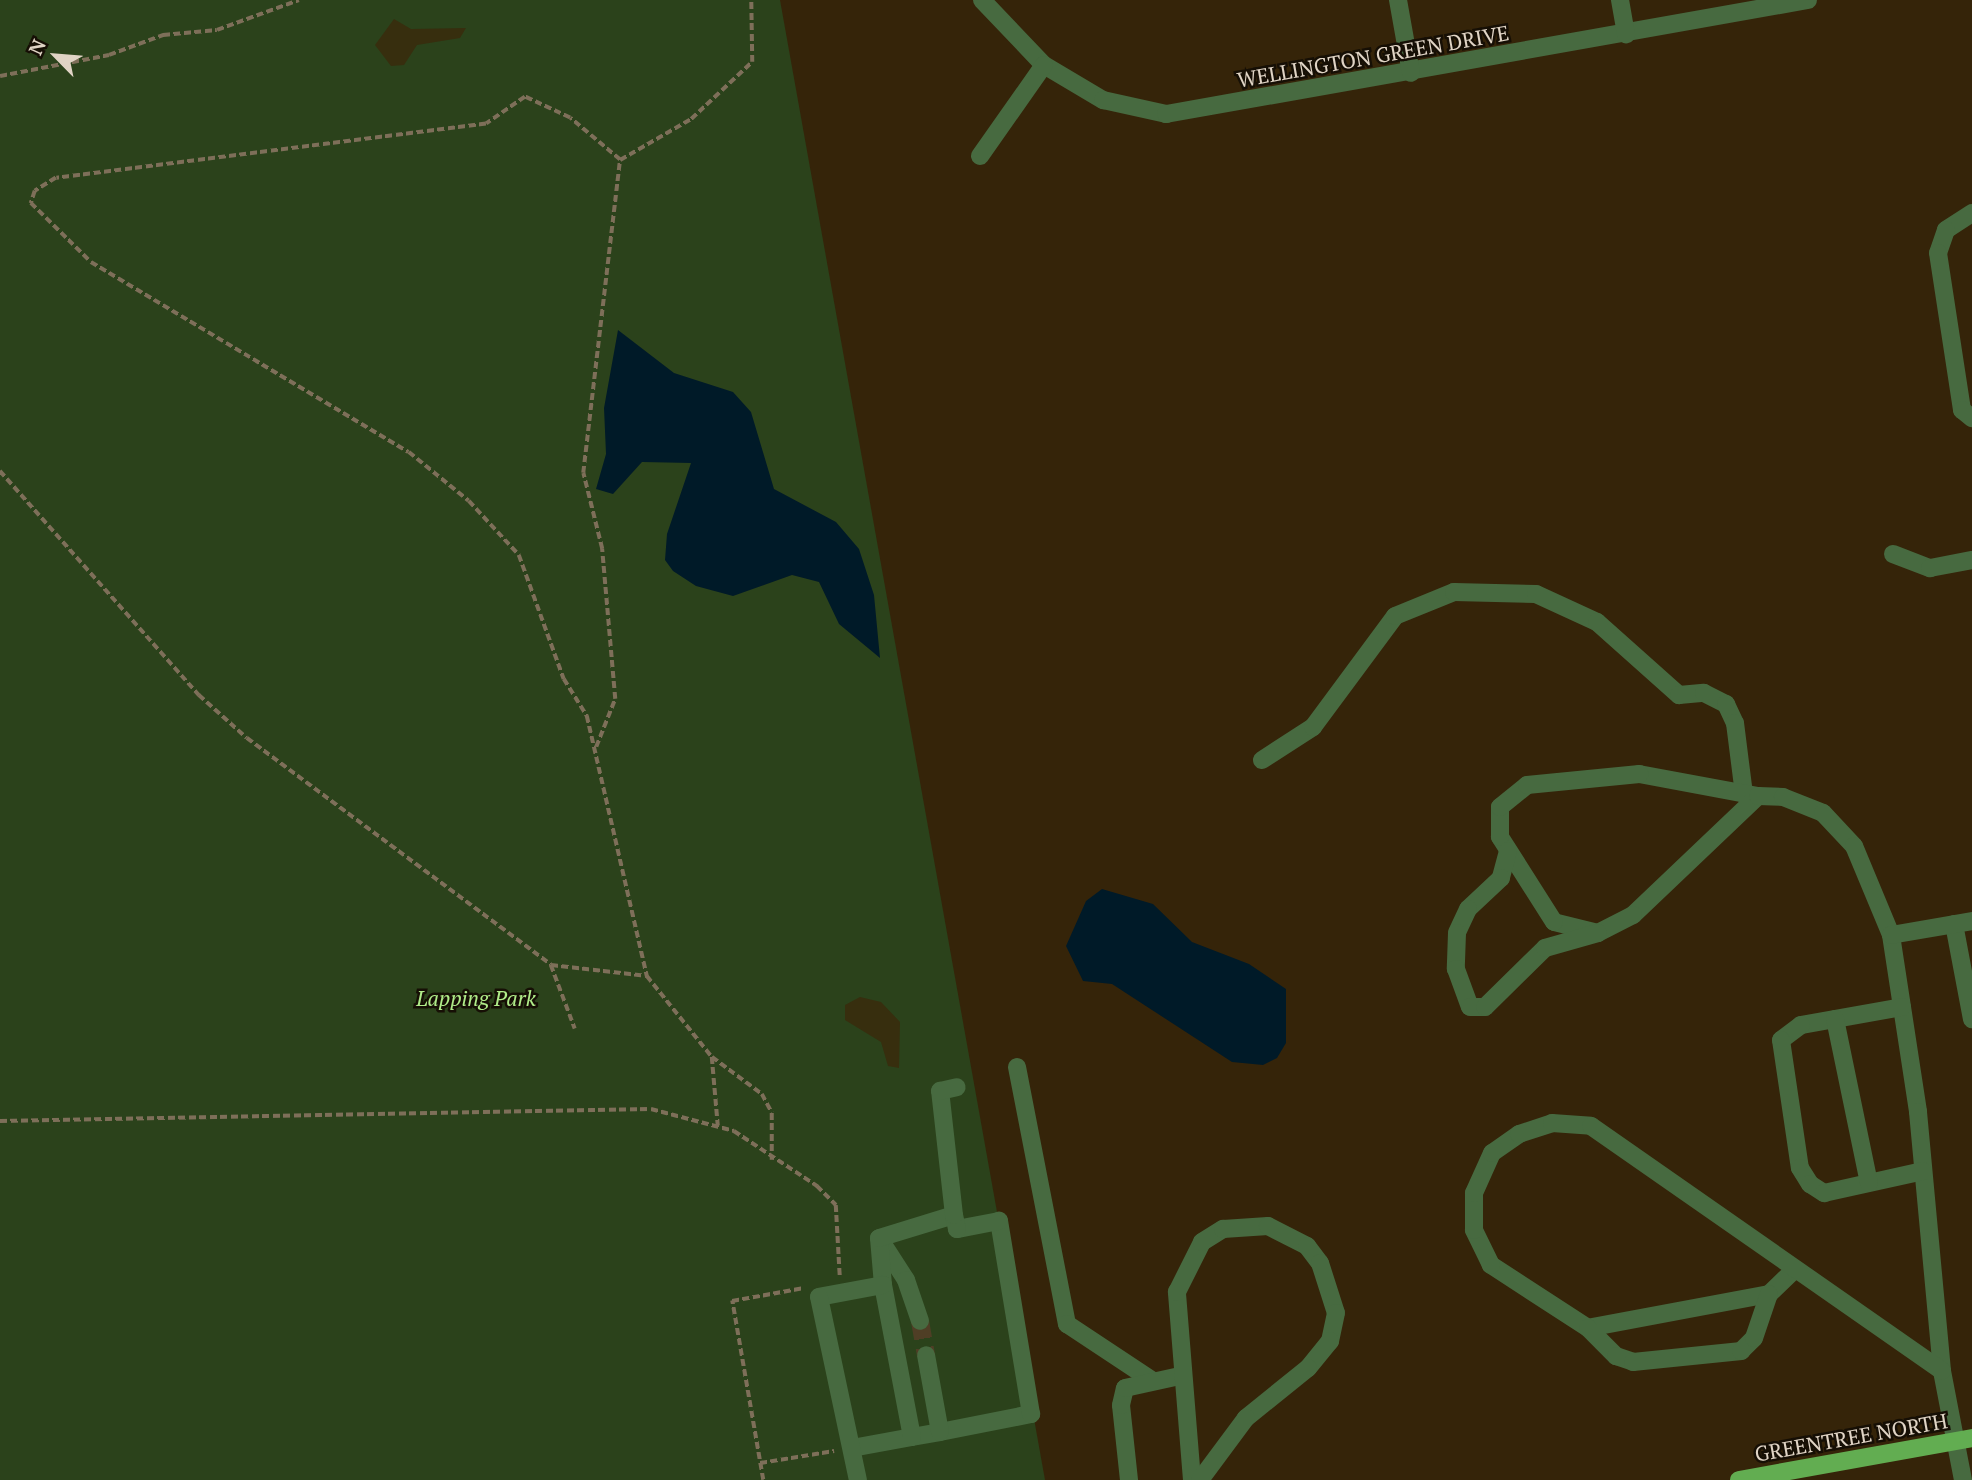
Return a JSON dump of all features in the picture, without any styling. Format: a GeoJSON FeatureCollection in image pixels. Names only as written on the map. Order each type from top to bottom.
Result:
{"type":"FeatureCollection","features":[{"type":"Feature","properties":{"kind":"main road","name":"GREENTREE NORTH"},"geometry":{"type":"LineString","coordinates":[[1739,1480],[1964,1440]]}},
{"type":"Feature","properties":{"kind":"street","name":"WELLINGTON GREEN DRIVE"},"geometry":{"type":"LineString","coordinates":[[982,0],[1044,65],[1103,100],[1166,114],[1410,73],[1808,0]]}},
{"type":"Feature","properties":{"kind":"street"},"geometry":{"type":"LineString","coordinates":[[1398,0],[1410,73]]}},
{"type":"Feature","properties":{"kind":"street"},"geometry":{"type":"LineString","coordinates":[[1620,0],[1626,34]]}},
{"type":"Feature","properties":{"kind":"street"},"geometry":{"type":"LineString","coordinates":[[980,156],[1044,65]]}},
{"type":"Feature","properties":{"kind":"street"},"geometry":{"type":"LineString","coordinates":[[1972,213],[1946,230],[1938,253],[1962,410],[1972,418]]}},
{"type":"Feature","properties":{"kind":"street"},"geometry":{"type":"LineString","coordinates":[[1893,554],[1930,568],[1972,560]]}},
{"type":"Feature","properties":{"kind":"street"},"geometry":{"type":"LineString","coordinates":[[1262,761],[1313,727],[1395,616],[1454,592],[1536,594],[1597,622],[1679,695],[1703,693],[1726,704],[1735,723],[1751,795]]}},
{"type":"Feature","properties":{"kind":"street"},"geometry":{"type":"LineString","coordinates":[[1598,933],[1554,922],[1500,837],[1500,807],[1527,785],[1639,774],[1751,795],[1783,797],[1823,813],[1854,846],[1891,935],[1923,1171],[1942,1371],[1964,1440],[1963,1480]]}},
{"type":"Feature","properties":{"kind":"street"},"geometry":{"type":"LineString","coordinates":[[1508,851],[1501,878],[1468,909],[1457,933],[1456,969],[1470,1007],[1485,1007],[1545,948],[1598,933],[1633,915],[1751,795]]}},
{"type":"Feature","properties":{"kind":"street"},"geometry":{"type":"LineString","coordinates":[[1891,935],[1972,921]]}},
{"type":"Feature","properties":{"kind":"street"},"geometry":{"type":"LineString","coordinates":[[1954,924],[1966,965],[1972,1018]]}},
{"type":"Feature","properties":{"kind":"street"},"geometry":{"type":"LineString","coordinates":[[1902,1007],[1801,1026],[1781,1040],[1800,1168],[1824,1193],[1923,1171]]}},
{"type":"Feature","properties":{"kind":"street"},"geometry":{"type":"LineString","coordinates":[[1835,1019],[1869,1183]]}},
{"type":"Feature","properties":{"kind":"street"},"geometry":{"type":"LineString","coordinates":[[1017,1067],[1067,1324],[1150,1380]]}},
{"type":"Feature","properties":{"kind":"street"},"geometry":{"type":"LineString","coordinates":[[852,1448],[1031,1413],[999,1221],[957,1228],[954,1215],[940,1091],[957,1087]]}},
{"type":"Feature","properties":{"kind":"street"},"geometry":{"type":"LineString","coordinates":[[1792,1272],[1769,1293],[1754,1338],[1741,1351],[1633,1362],[1616,1356],[1588,1328],[1491,1265],[1474,1230],[1474,1193],[1492,1153],[1552,1123],[1591,1126],[1792,1272],[1942,1371]]}},
{"type":"Feature","properties":{"kind":"street"},"geometry":{"type":"LineString","coordinates":[[879,1238],[954,1215]]}},
{"type":"Feature","properties":{"kind":"street"},"geometry":{"type":"LineString","coordinates":[[1192,1480],[1180,1376],[1177,1292],[1202,1242],[1245,1224],[1287,1233],[1307,1246],[1333,1292],[1330,1341],[1308,1368],[1245,1418],[1200,1480]]}},
{"type":"Feature","properties":{"kind":"street"},"geometry":{"type":"LineString","coordinates":[[879,1238],[883,1285],[912,1437]]}},
{"type":"Feature","properties":{"kind":"street"},"geometry":{"type":"LineString","coordinates":[[879,1238],[906,1280],[920,1321]]}},
{"type":"Feature","properties":{"kind":"street"},"geometry":{"type":"LineString","coordinates":[[858,1480],[819,1297],[883,1285]]}},
{"type":"Feature","properties":{"kind":"street"},"geometry":{"type":"LineString","coordinates":[[1588,1328],[1769,1293]]}},
{"type":"Feature","properties":{"kind":"street"},"geometry":{"type":"LineString","coordinates":[[926,1355],[940,1432]]}},
{"type":"Feature","properties":{"kind":"street"},"geometry":{"type":"LineString","coordinates":[[1129,1480],[1121,1405],[1125,1388],[1150,1380],[1180,1376]]}},
{"type":"Feature","properties":{"kind":"path"},"geometry":{"type":"LineString","coordinates":[[0,76],[109,55],[163,36],[217,30],[299,0]]}},
{"type":"Feature","properties":{"kind":"path"},"geometry":{"type":"LineString","coordinates":[[620,160],[691,119],[752,62],[751,0]]}},
{"type":"Feature","properties":{"kind":"path"},"geometry":{"type":"LineString","coordinates":[[620,160],[570,118],[525,97],[486,124],[56,178],[35,191],[31,203],[92,262],[409,452],[469,501],[519,555],[596,748],[647,976],[712,1057],[762,1094],[772,1113],[772,1161]]}},
{"type":"Feature","properties":{"kind":"path"},"geometry":{"type":"LineString","coordinates":[[596,748],[615,699],[603,550],[583,473],[620,160]]}},
{"type":"Feature","properties":{"kind":"path"},"geometry":{"type":"LineString","coordinates":[[0,471],[199,695],[247,738],[551,965],[647,976]]}},
{"type":"Feature","properties":{"kind":"path"},"geometry":{"type":"LineString","coordinates":[[551,965],[575,1029]]}},
{"type":"Feature","properties":{"kind":"path"},"geometry":{"type":"LineString","coordinates":[[712,1057],[718,1126]]}},
{"type":"Feature","properties":{"kind":"path"},"geometry":{"type":"LineString","coordinates":[[0,1121],[511,1113],[610,1105],[718,1126],[772,1161],[836,1205],[837,1257]]}},
{"type":"Feature","properties":{"kind":"path"},"geometry":{"type":"LineString","coordinates":[[763,1480],[732,1301],[818,1286]]}},
{"type":"Feature","properties":{"kind":"path"},"geometry":{"type":"LineString","coordinates":[[760,1463],[852,1448]]}},
{"type":"Feature","properties":{"kind":"green space","name":"Lapping Park"},"geometry":{"type":"Polygon","coordinates":[[[0,0],[780,0],[1045,1480],[0,1480],[0,0]]]}},
{"type":"Feature","properties":{"kind":"sand"},"geometry":{"type":"Polygon","coordinates":[[[394,19],[411,29],[466,28],[460,38],[417,45],[404,65],[391,66],[375,45],[394,19]]]}},
{"type":"Feature","properties":{"kind":"sand"},"geometry":{"type":"Polygon","coordinates":[[[860,997],[881,1002],[900,1022],[899,1068],[888,1066],[881,1042],[845,1020],[845,1005],[860,997]]]}},
{"type":"Feature","properties":{"kind":"water"},"geometry":{"type":"Polygon","coordinates":[[[618,330],[674,373],[733,392],[751,412],[774,489],[836,522],[859,549],[874,595],[880,658],[839,624],[819,582],[792,575],[733,596],[696,586],[673,571],[665,560],[667,534],[691,463],[642,462],[613,494],[596,489],[606,454],[604,408],[618,330]]]}},
{"type":"Feature","properties":{"kind":"water"},"geometry":{"type":"Polygon","coordinates":[[[1102,889],[1153,904],[1192,942],[1249,964],[1286,989],[1286,1043],[1277,1058],[1263,1065],[1232,1062],[1112,984],[1083,981],[1066,946],[1086,901],[1102,889]]]}},
{"type":"Feature","properties":{"kind":"tunnel"},"geometry":{"type":"LineString","coordinates":[[920,1321],[926,1355]]}}]}
